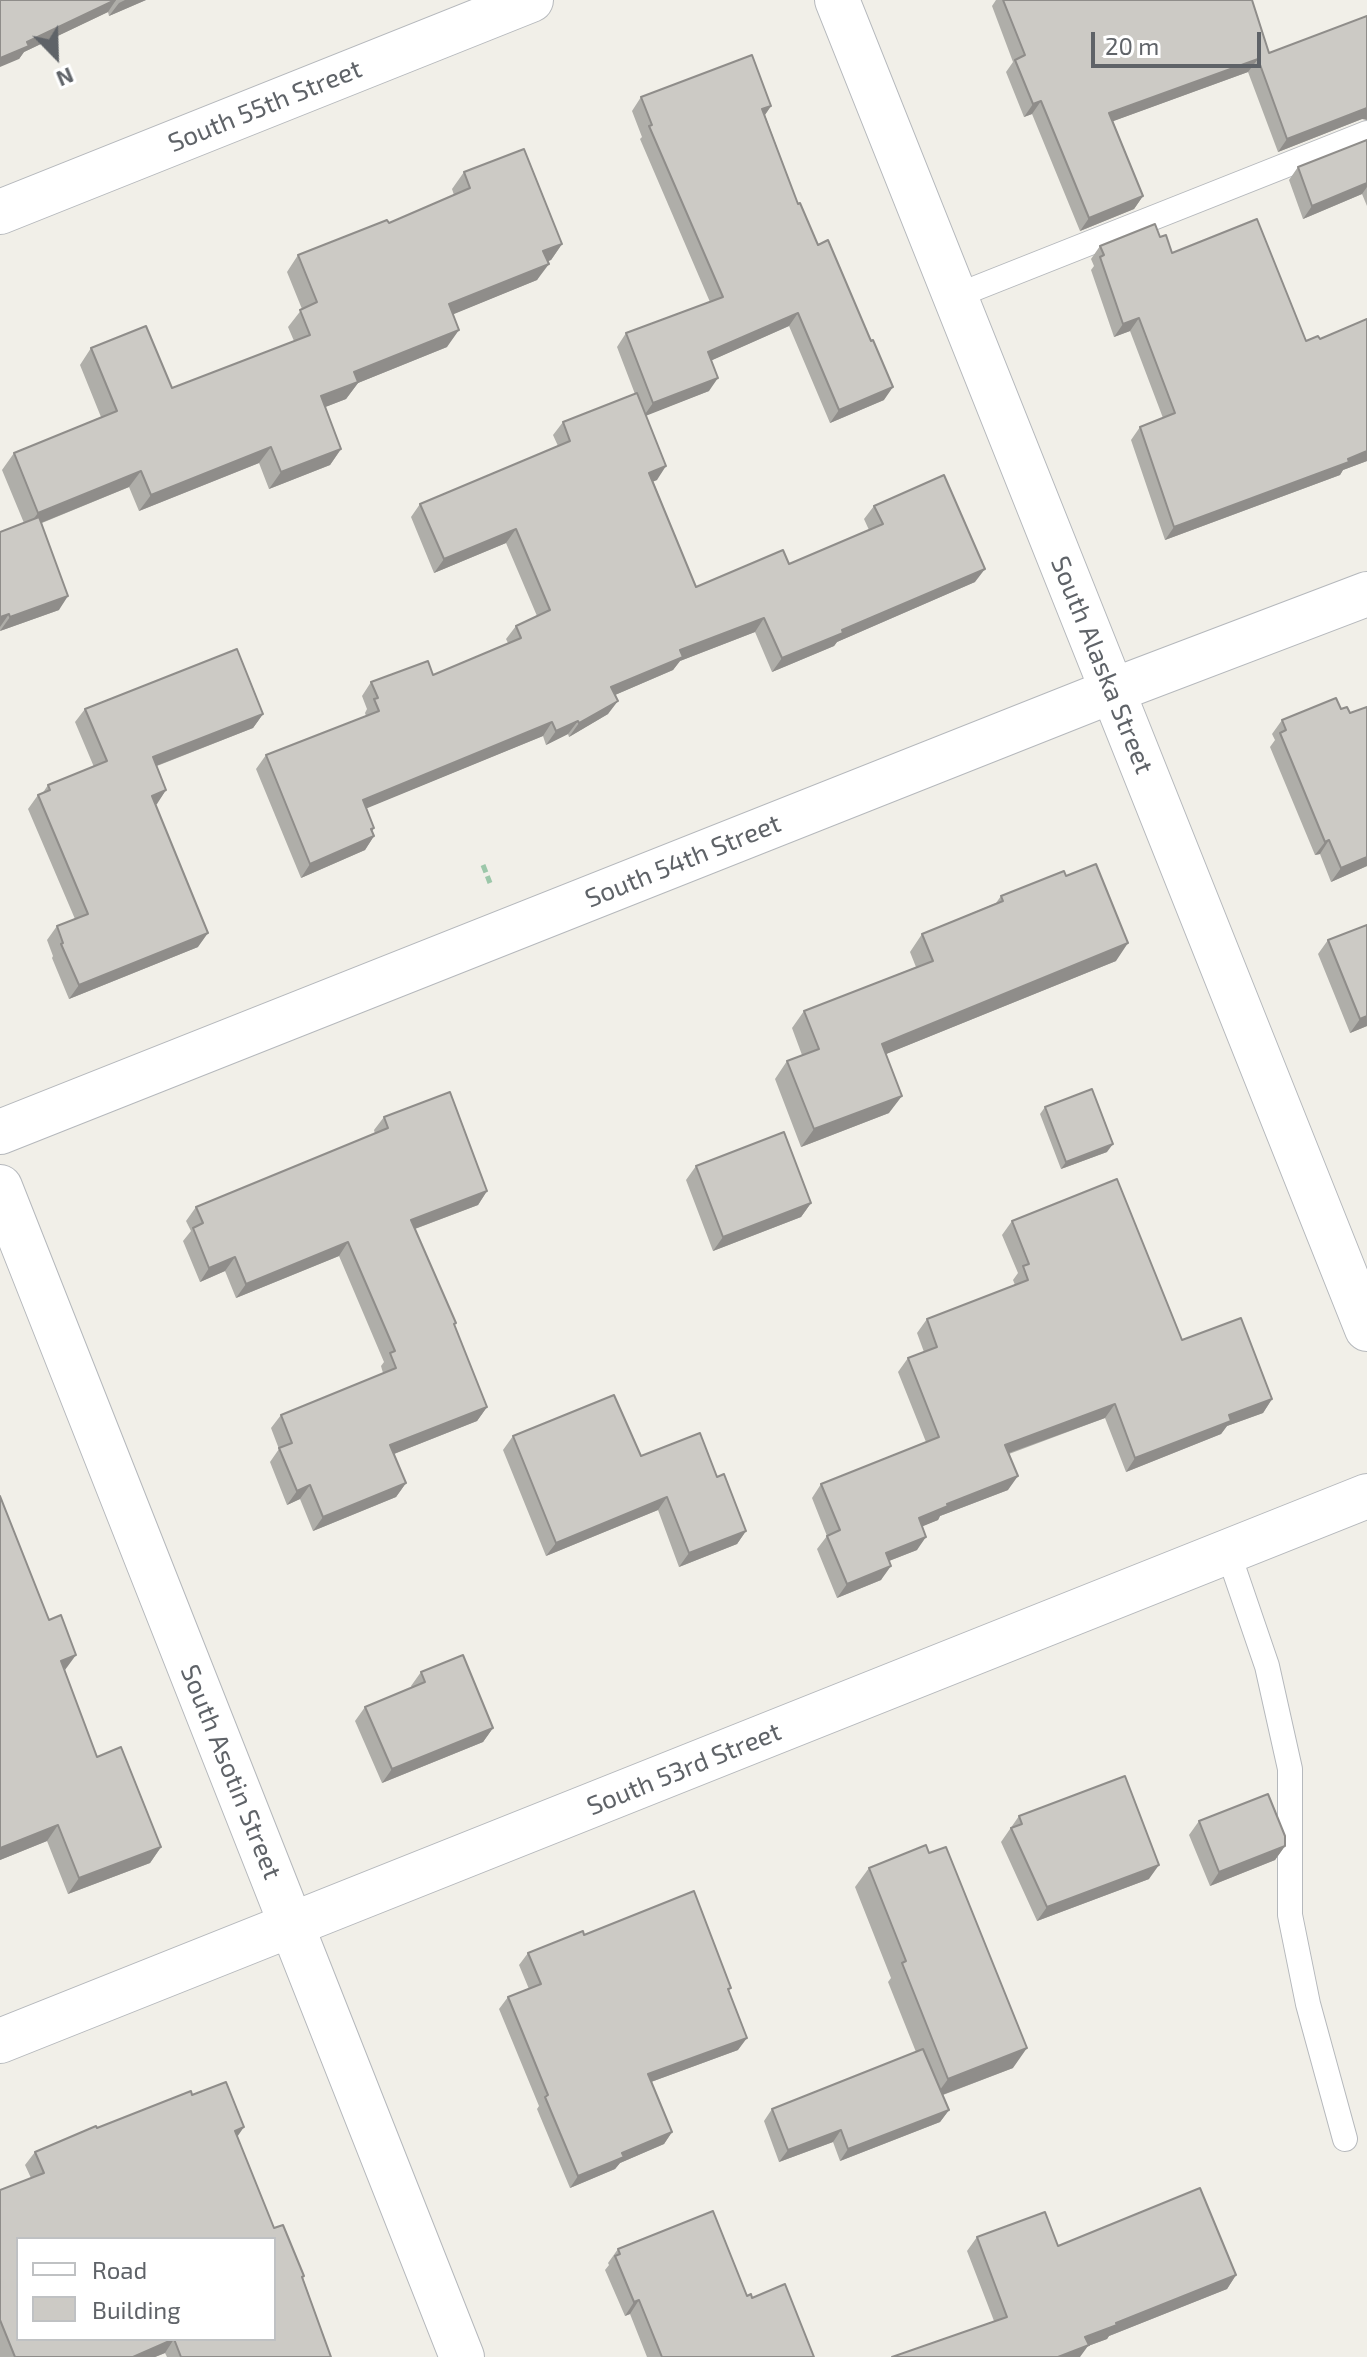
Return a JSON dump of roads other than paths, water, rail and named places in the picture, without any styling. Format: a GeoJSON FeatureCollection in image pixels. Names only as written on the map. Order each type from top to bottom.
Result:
{"type":"FeatureCollection","features":[{"type":"Feature","properties":{"kind":"street","name":"South 55th Street"},"geometry":{"type":"LineString","coordinates":[[0,212],[531,0]]}},
{"type":"Feature","properties":{"kind":"street","name":"South Alaska Street"},"geometry":{"type":"LineString","coordinates":[[837,0],[1367,1329]]}},
{"type":"Feature","properties":{"kind":"street","name":"South 54th Street"},"geometry":{"type":"LineString","coordinates":[[0,1132],[1112,691],[1367,594]]}},
{"type":"Feature","properties":{"kind":"street","name":"South Asotin Street"},"geometry":{"type":"LineString","coordinates":[[0,1187],[462,2357]]}},
{"type":"Feature","properties":{"kind":"street","name":"South 53rd Street"},"geometry":{"type":"LineString","coordinates":[[0,2041],[1367,1496]]}},
{"type":"Feature","properties":{"kind":"lane"},"geometry":{"type":"LineString","coordinates":[[956,296],[1367,133]]}},
{"type":"Feature","properties":{"kind":"lane"},"geometry":{"type":"LineString","coordinates":[[1228,1552],[1267,1666],[1290,1769],[1290,1915],[1308,2004],[1345,2139]]}}]}
